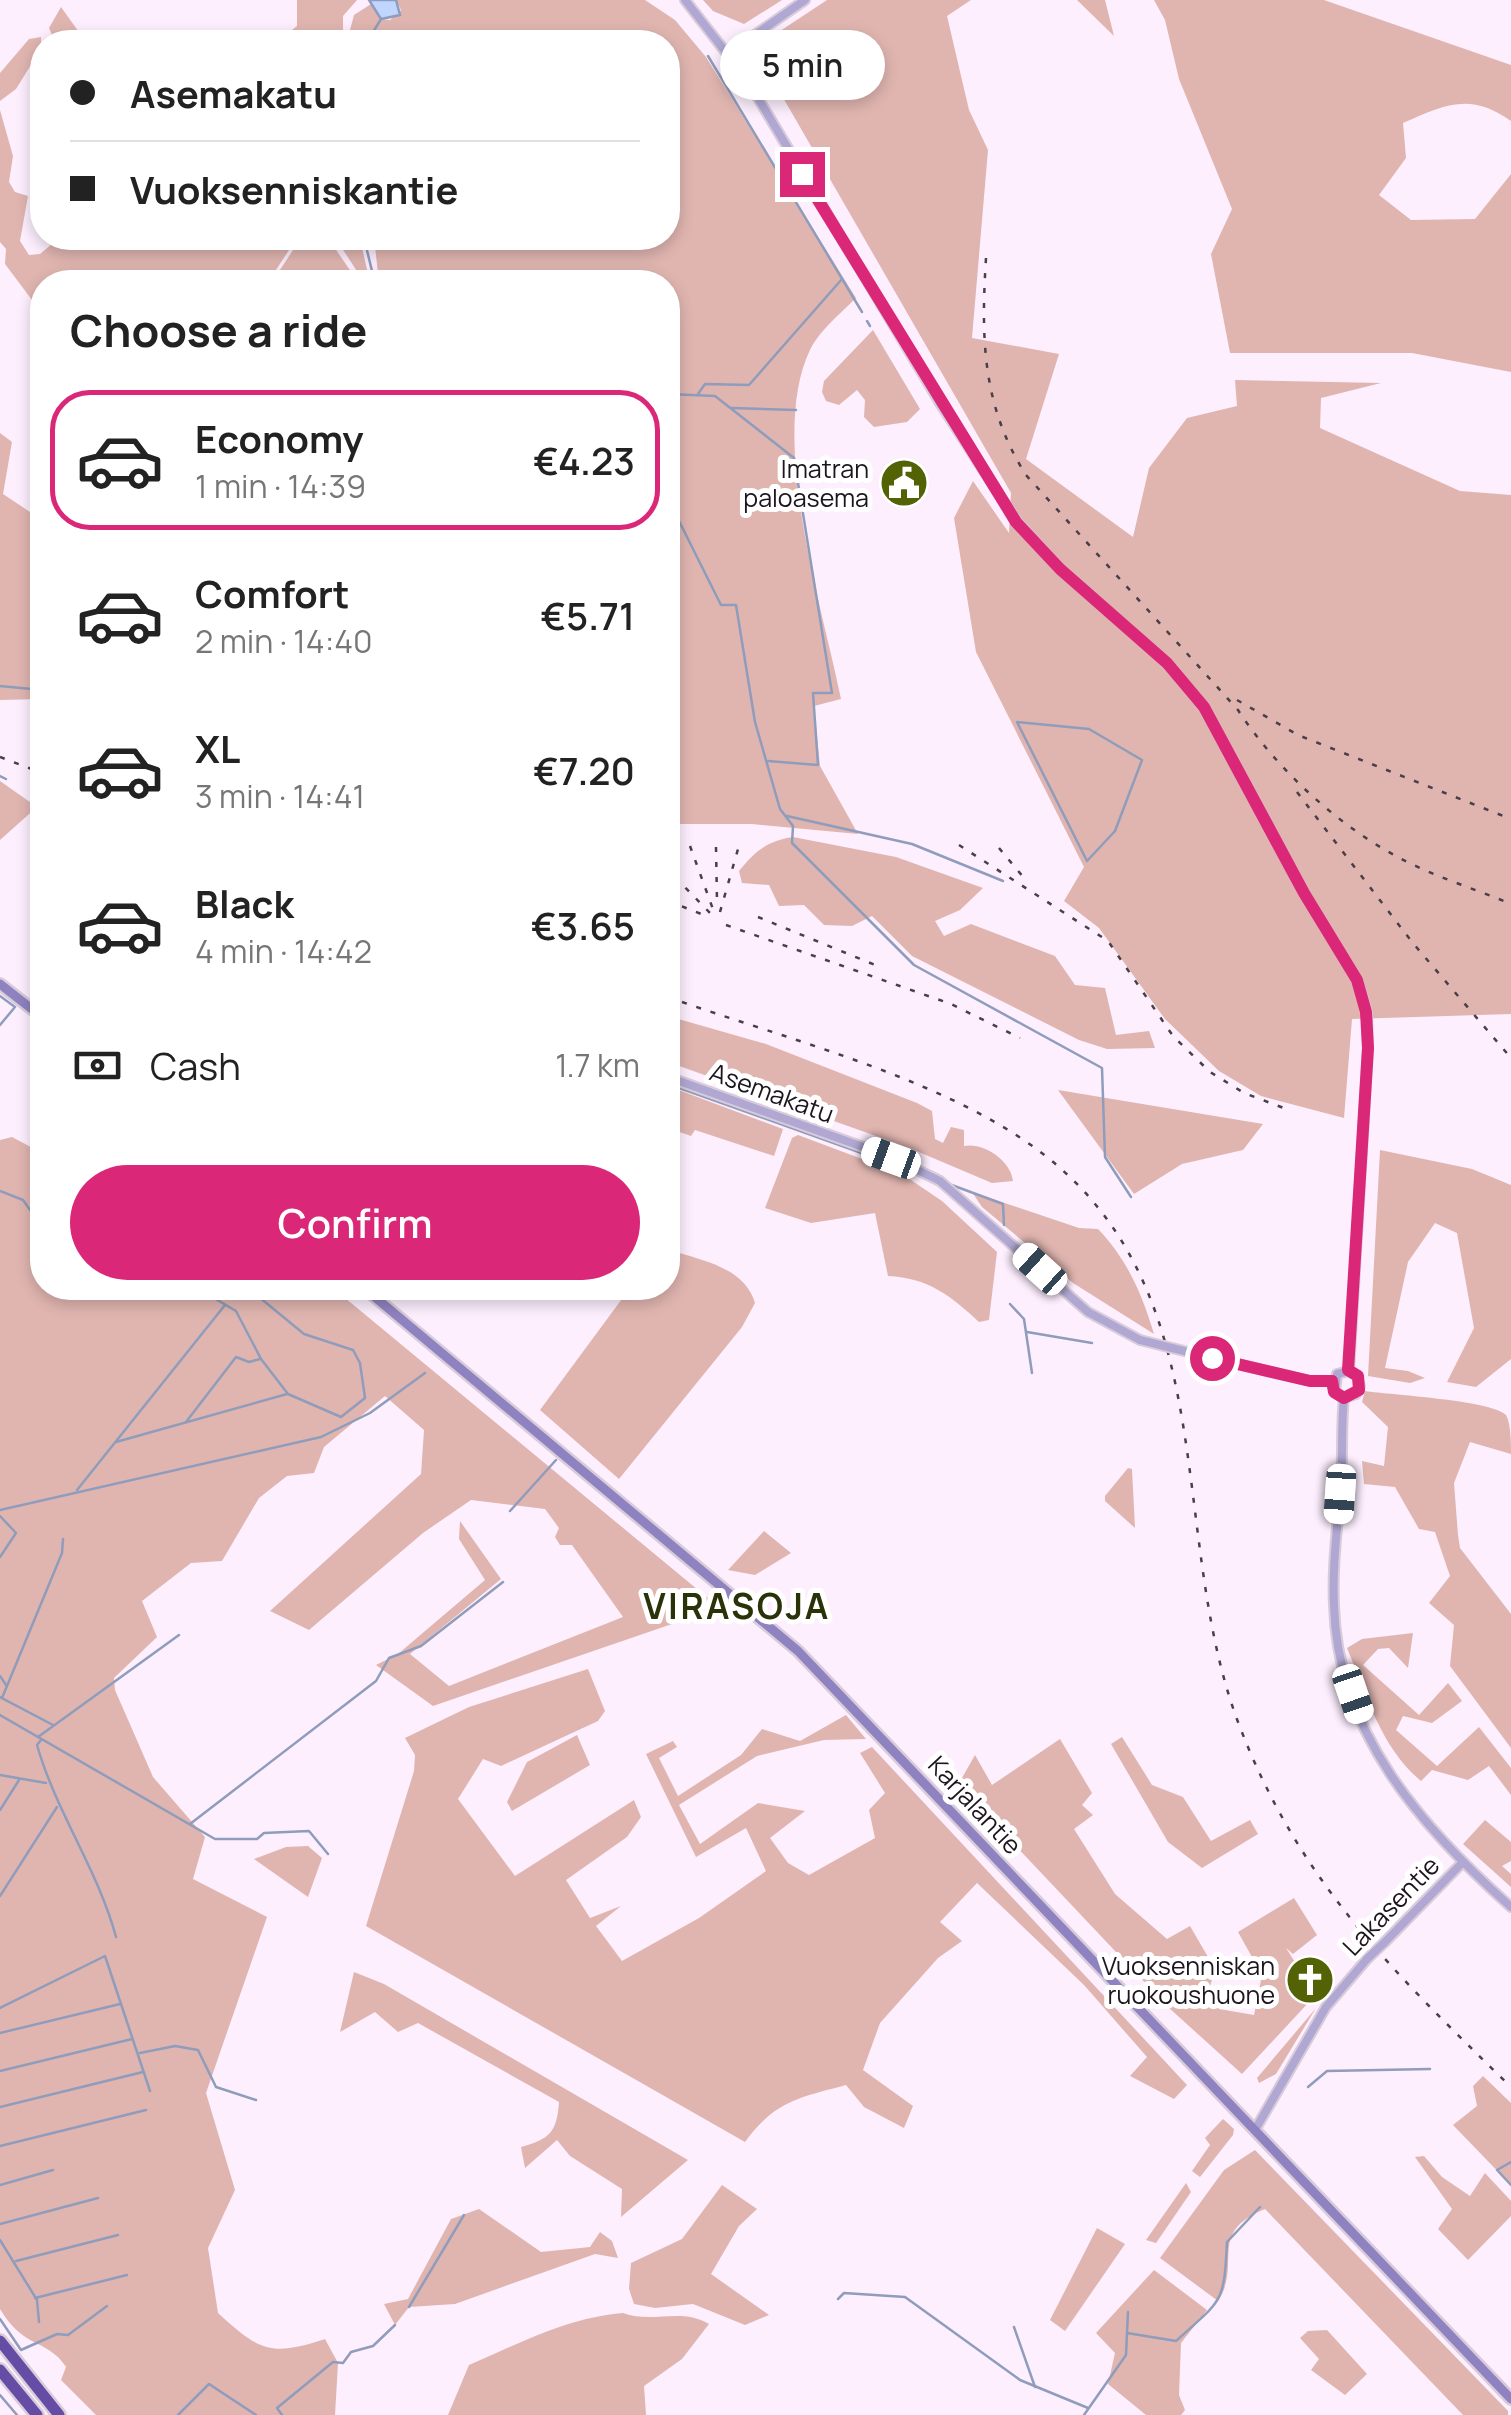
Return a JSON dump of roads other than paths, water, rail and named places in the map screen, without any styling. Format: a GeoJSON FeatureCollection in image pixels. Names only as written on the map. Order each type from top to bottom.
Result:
{"type":"FeatureCollection","features":[{"type":"Feature","properties":{"kind":"highway"},"geometry":{"type":"LineString","coordinates":[[0,2341],[59,2415]]}},
{"type":"Feature","properties":{"kind":"highway"},"geometry":{"type":"LineString","coordinates":[[0,2370],[38,2415]]}},
{"type":"Feature","properties":{"kind":"main road"},"geometry":{"type":"LineString","coordinates":[[0,984],[30,1008]]}},
{"type":"Feature","properties":{"kind":"main road","name":"Karjalantie"},"geometry":{"type":"LineString","coordinates":[[378,1300],[798,1652],[1511,2399]]}},
{"type":"Feature","properties":{"kind":"street"},"geometry":{"type":"LineString","coordinates":[[685,0],[729,53],[1016,522],[1060,569],[1167,663],[1204,707],[1304,893],[1357,980],[1368,1027],[1348,1370]]}},
{"type":"Feature","properties":{"kind":"street"},"geometry":{"type":"LineString","coordinates":[[729,53],[805,0]]}},
{"type":"Feature","properties":{"kind":"street","name":"Asemakatu"},"geometry":{"type":"LineString","coordinates":[[680,1081],[891,1158],[940,1181],[1088,1312],[1140,1340],[1310,1381],[1332,1381]]}},
{"type":"Feature","properties":{"kind":"street"},"geometry":{"type":"LineString","coordinates":[[1348,1370],[1358,1376],[1360,1386],[1356,1394],[1344,1398],[1334,1392],[1332,1381],[1348,1370]]}},
{"type":"Feature","properties":{"kind":"street"},"geometry":{"type":"LineString","coordinates":[[1344,1398],[1334,1606],[1340,1652],[1381,1761],[1419,1818],[1511,1907]]}},
{"type":"Feature","properties":{"kind":"street","name":"Lakasentie"},"geometry":{"type":"LineString","coordinates":[[1255,2130],[1326,2007],[1462,1863]]}},
{"type":"Feature","properties":{"kind":"water"},"geometry":{"type":"Polygon","coordinates":[[[369,0],[396,0],[400,15],[381,19],[369,0]]]}},
{"type":"Feature","properties":{"kind":"waterway"},"geometry":{"type":"LineString","coordinates":[[374,30],[381,19]]}},
{"type":"Feature","properties":{"kind":"waterway"},"geometry":{"type":"LineString","coordinates":[[708,56],[862,312]]}},
{"type":"Feature","properties":{"kind":"waterway"},"geometry":{"type":"LineString","coordinates":[[367,250],[372,270]]}},
{"type":"Feature","properties":{"kind":"waterway"},"geometry":{"type":"LineString","coordinates":[[698,394],[705,384],[749,385],[842,279]]}},
{"type":"Feature","properties":{"kind":"waterway"},"geometry":{"type":"LineString","coordinates":[[867,321],[870,326]]}},
{"type":"Feature","properties":{"kind":"waterway"},"geometry":{"type":"LineString","coordinates":[[680,395],[715,396],[794,458],[832,693],[813,693],[818,765],[768,761]]}},
{"type":"Feature","properties":{"kind":"waterway"},"geometry":{"type":"LineString","coordinates":[[732,408],[796,410]]}},
{"type":"Feature","properties":{"kind":"waterway"},"geometry":{"type":"LineString","coordinates":[[680,523],[721,605],[736,605],[755,722],[780,809],[793,826],[792,843],[914,965],[1102,1068],[1105,1157],[1131,1197]]}},
{"type":"Feature","properties":{"kind":"waterway"},"geometry":{"type":"LineString","coordinates":[[0,686],[30,689]]}},
{"type":"Feature","properties":{"kind":"waterway"},"geometry":{"type":"LineString","coordinates":[[1017,722],[1089,729],[1142,760],[1115,831],[1087,861],[1017,722]]}},
{"type":"Feature","properties":{"kind":"waterway"},"geometry":{"type":"LineString","coordinates":[[0,776],[6,779]]}},
{"type":"Feature","properties":{"kind":"waterway"},"geometry":{"type":"LineString","coordinates":[[787,816],[912,844],[1003,881]]}},
{"type":"Feature","properties":{"kind":"waterway"},"geometry":{"type":"LineString","coordinates":[[0,996],[15,1007],[0,1025]]}},
{"type":"Feature","properties":{"kind":"waterway"},"geometry":{"type":"LineString","coordinates":[[680,1088],[909,1170]]}},
{"type":"Feature","properties":{"kind":"waterway"},"geometry":{"type":"LineString","coordinates":[[949,1184],[1003,1204],[1004,1225]]}},
{"type":"Feature","properties":{"kind":"waterway"},"geometry":{"type":"LineString","coordinates":[[0,1191],[23,1200],[30,1210]]}},
{"type":"Feature","properties":{"kind":"waterway"},"geometry":{"type":"LineString","coordinates":[[217,1300],[236,1311],[261,1359],[288,1394],[341,1417],[365,1398],[360,1363],[353,1350],[304,1334],[263,1300]]}},
{"type":"Feature","properties":{"kind":"waterway"},"geometry":{"type":"LineString","coordinates":[[1010,1304],[1024,1319],[1032,1373]]}},
{"type":"Feature","properties":{"kind":"waterway"},"geometry":{"type":"LineString","coordinates":[[77,1490],[225,1305]]}},
{"type":"Feature","properties":{"kind":"waterway"},"geometry":{"type":"LineString","coordinates":[[1027,1332],[1092,1343]]}},
{"type":"Feature","properties":{"kind":"waterway"},"geometry":{"type":"LineString","coordinates":[[186,1422],[236,1357],[249,1362],[260,1359]]}},
{"type":"Feature","properties":{"kind":"waterway"},"geometry":{"type":"LineString","coordinates":[[0,1510],[321,1437],[370,1413],[425,1373]]}},
{"type":"Feature","properties":{"kind":"waterway"},"geometry":{"type":"LineString","coordinates":[[116,1442],[287,1394]]}},
{"type":"Feature","properties":{"kind":"waterway"},"geometry":{"type":"LineString","coordinates":[[510,1511],[556,1460]]}},
{"type":"Feature","properties":{"kind":"waterway"},"geometry":{"type":"LineString","coordinates":[[0,1516],[16,1533],[0,1557]]}},
{"type":"Feature","properties":{"kind":"waterway"},"geometry":{"type":"LineString","coordinates":[[2,1698],[62,1553],[63,1539]]}},
{"type":"Feature","properties":{"kind":"waterway"},"geometry":{"type":"LineString","coordinates":[[190,1824],[376,1681],[389,1658],[421,1646],[503,1582]]}},
{"type":"Feature","properties":{"kind":"waterway"},"geometry":{"type":"LineString","coordinates":[[38,1737],[179,1635]]}},
{"type":"Feature","properties":{"kind":"waterway"},"geometry":{"type":"LineString","coordinates":[[0,1676],[6,1685]]}},
{"type":"Feature","properties":{"kind":"waterway"},"geometry":{"type":"LineString","coordinates":[[0,1697],[53,1725]]}},
{"type":"Feature","properties":{"kind":"waterway"},"geometry":{"type":"LineString","coordinates":[[0,1715],[215,1839],[257,1839],[264,1833],[309,1831],[328,1854]]}},
{"type":"Feature","properties":{"kind":"waterway"},"geometry":{"type":"LineString","coordinates":[[41,1740],[37,1745],[45,1770],[99,1888],[116,1937]]}},
{"type":"Feature","properties":{"kind":"waterway"},"geometry":{"type":"LineString","coordinates":[[0,1775],[46,1783]]}},
{"type":"Feature","properties":{"kind":"waterway"},"geometry":{"type":"LineString","coordinates":[[0,1810],[19,1780]]}},
{"type":"Feature","properties":{"kind":"waterway"},"geometry":{"type":"LineString","coordinates":[[0,1896],[57,1807]]}},
{"type":"Feature","properties":{"kind":"waterway"},"geometry":{"type":"LineString","coordinates":[[0,2008],[105,1956],[150,2091]]}},
{"type":"Feature","properties":{"kind":"waterway"},"geometry":{"type":"LineString","coordinates":[[0,2033],[120,2004]]}},
{"type":"Feature","properties":{"kind":"waterway"},"geometry":{"type":"LineString","coordinates":[[0,2071],[132,2039]]}},
{"type":"Feature","properties":{"kind":"waterway"},"geometry":{"type":"LineString","coordinates":[[140,2053],[175,2046],[198,2050],[216,2087],[256,2100]]}},
{"type":"Feature","properties":{"kind":"waterway"},"geometry":{"type":"LineString","coordinates":[[1308,2087],[1327,2071],[1430,2069]]}},
{"type":"Feature","properties":{"kind":"waterway"},"geometry":{"type":"LineString","coordinates":[[0,2107],[143,2072]]}},
{"type":"Feature","properties":{"kind":"waterway"},"geometry":{"type":"LineString","coordinates":[[0,2146],[146,2110]]}},
{"type":"Feature","properties":{"kind":"waterway"},"geometry":{"type":"LineString","coordinates":[[1511,2162],[1497,2170],[1511,2185]]}},
{"type":"Feature","properties":{"kind":"waterway"},"geometry":{"type":"LineString","coordinates":[[0,2185],[53,2170]]}},
{"type":"Feature","properties":{"kind":"waterway"},"geometry":{"type":"LineString","coordinates":[[0,2224],[98,2198]]}},
{"type":"Feature","properties":{"kind":"waterway"},"geometry":{"type":"LineString","coordinates":[[1127,2333],[1176,2341],[1203,2317],[1222,2290],[1227,2242],[1260,2207]]}},
{"type":"Feature","properties":{"kind":"waterway"},"geometry":{"type":"LineString","coordinates":[[409,2307],[464,2215]]}},
{"type":"Feature","properties":{"kind":"waterway"},"geometry":{"type":"LineString","coordinates":[[16,2261],[118,2235]]}},
{"type":"Feature","properties":{"kind":"waterway"},"geometry":{"type":"LineString","coordinates":[[0,2240],[37,2300],[39,2322]]}},
{"type":"Feature","properties":{"kind":"waterway"},"geometry":{"type":"LineString","coordinates":[[35,2298],[127,2275]]}},
{"type":"Feature","properties":{"kind":"waterway"},"geometry":{"type":"LineString","coordinates":[[838,2299],[844,2293],[905,2297],[1020,2380],[1088,2408]]}},
{"type":"Feature","properties":{"kind":"waterway"},"geometry":{"type":"LineString","coordinates":[[0,2319],[21,2350],[57,2334],[68,2335],[107,2306]]}},
{"type":"Feature","properties":{"kind":"waterway"},"geometry":{"type":"LineString","coordinates":[[1084,2415],[1126,2355],[1128,2312]]}},
{"type":"Feature","properties":{"kind":"waterway"},"geometry":{"type":"LineString","coordinates":[[282,2415],[277,2408],[333,2362],[343,2363],[351,2352],[373,2346],[395,2325]]}},
{"type":"Feature","properties":{"kind":"waterway"},"geometry":{"type":"LineString","coordinates":[[1014,2327],[1035,2387]]}},
{"type":"Feature","properties":{"kind":"waterway"},"geometry":{"type":"LineString","coordinates":[[178,2415],[209,2384],[256,2415]]}},
{"type":"Feature","properties":{"kind":"waterway"},"geometry":{"type":"LineString","coordinates":[[0,2395],[17,2415]]}},
{"type":"Feature","properties":{"kind":"railway"},"geometry":{"type":"LineString","coordinates":[[986,258],[984,316],[988,371],[1000,423],[1026,475],[1238,710],[1288,773],[1329,811],[1396,856],[1511,904]]}},
{"type":"Feature","properties":{"kind":"railway"},"geometry":{"type":"LineString","coordinates":[[1237,700],[1298,735],[1511,819]]}},
{"type":"Feature","properties":{"kind":"railway"},"geometry":{"type":"LineString","coordinates":[[0,757],[30,768]]}},
{"type":"Feature","properties":{"kind":"railway"},"geometry":{"type":"LineString","coordinates":[[1297,792],[1412,942],[1511,1058]]}},
{"type":"Feature","properties":{"kind":"railway"},"geometry":{"type":"LineString","coordinates":[[720,912],[740,842]]}},
{"type":"Feature","properties":{"kind":"railway"},"geometry":{"type":"LineString","coordinates":[[959,845],[1108,941],[1173,1036],[1210,1072],[1244,1093],[1289,1110]]}},
{"type":"Feature","properties":{"kind":"railway"},"geometry":{"type":"LineString","coordinates":[[690,846],[714,912]]}},
{"type":"Feature","properties":{"kind":"railway"},"geometry":{"type":"LineString","coordinates":[[716,847],[717,901]]}},
{"type":"Feature","properties":{"kind":"railway"},"geometry":{"type":"LineString","coordinates":[[999,848],[1024,878]]}},
{"type":"Feature","properties":{"kind":"railway"},"geometry":{"type":"LineString","coordinates":[[680,882],[711,914]]}},
{"type":"Feature","properties":{"kind":"railway"},"geometry":{"type":"LineString","coordinates":[[680,906],[709,917]]}},
{"type":"Feature","properties":{"kind":"railway"},"geometry":{"type":"LineString","coordinates":[[758,917],[880,967]]}},
{"type":"Feature","properties":{"kind":"railway"},"geometry":{"type":"LineString","coordinates":[[726,925],[951,1004],[1020,1038]]}},
{"type":"Feature","properties":{"kind":"railway"},"geometry":{"type":"LineString","coordinates":[[680,1001],[873,1067],[974,1111],[1019,1137],[1059,1167],[1111,1224],[1146,1288],[1169,1357],[1184,1429],[1217,1651],[1238,1722],[1262,1779],[1289,1830],[1353,1921],[1427,2004],[1511,2087]]}},
{"type":"Feature","properties":{"kind":"place","name":"Imatran paloasema"},"geometry":{"type":"Point","coordinates":[904,483]}},
{"type":"Feature","properties":{"kind":"place","name":"Vuoksenniskan ruokoushuone"},"geometry":{"type":"Point","coordinates":[1310,1980]}},
{"type":"Feature","properties":{"kind":"district","name":"VIRASOJA"},"geometry":{"type":"Point","coordinates":[737,1607]}}]}
